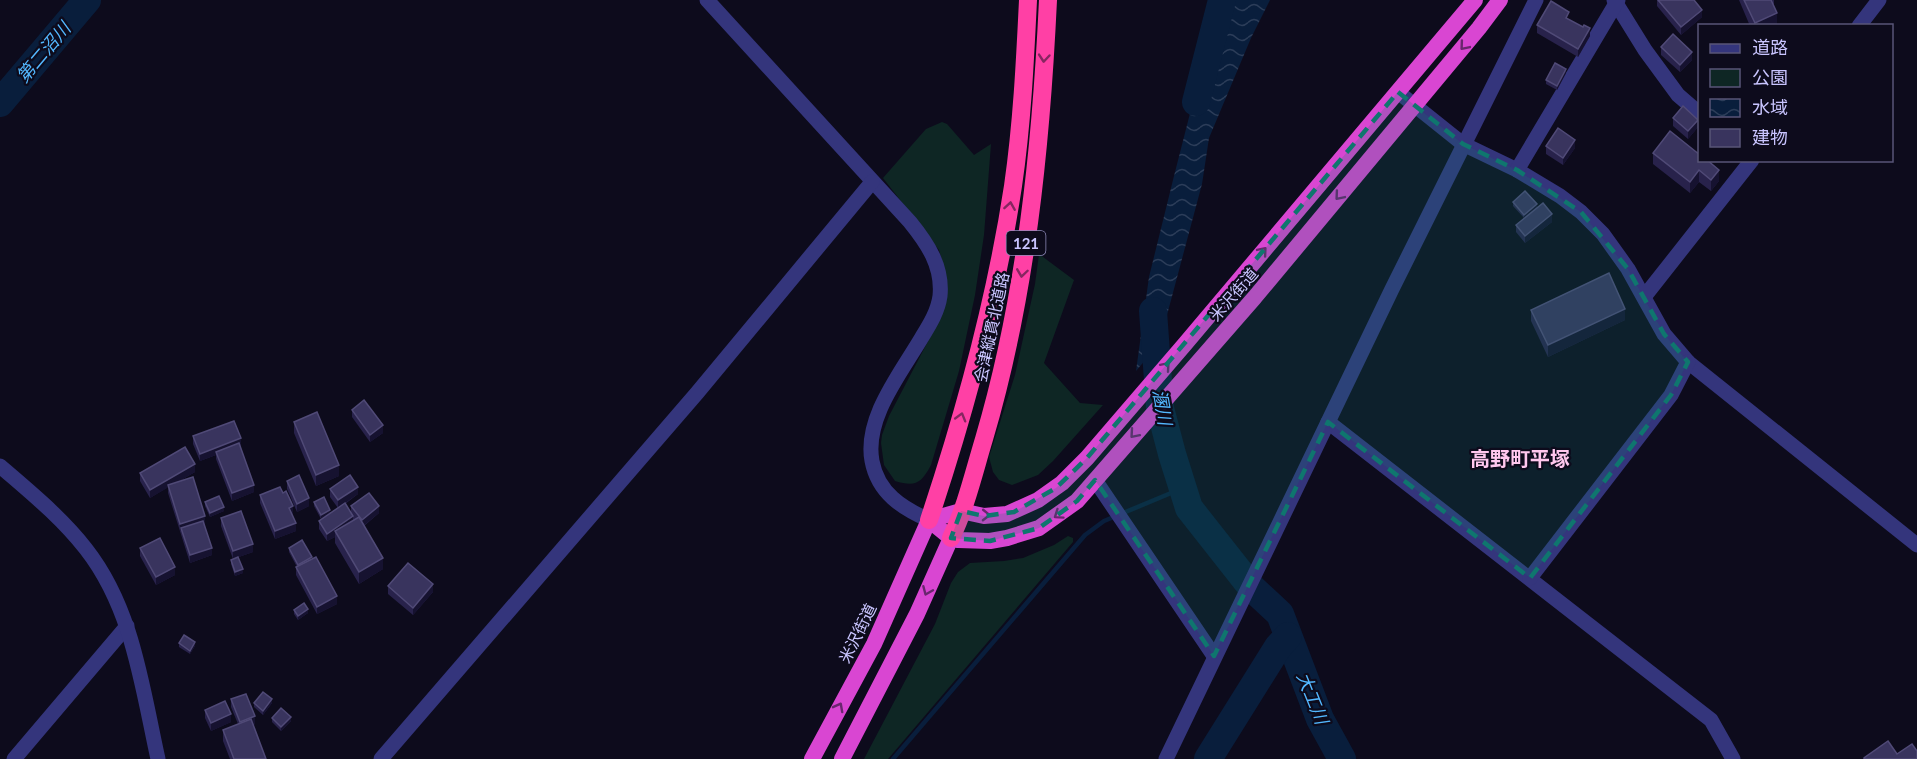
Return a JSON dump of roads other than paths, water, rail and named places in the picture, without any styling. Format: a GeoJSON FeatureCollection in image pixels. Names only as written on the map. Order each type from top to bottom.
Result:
{"type":"FeatureCollection","features":[{"type":"Feature","properties":{"kind":"highway","name":"会津縦貫北道路"},"geometry":{"type":"LineString","coordinates":[[929,520],[966,400],[1008,216],[1021,115],[1028,0]]}},
{"type":"Feature","properties":{"kind":"highway","name":"会津縦貫北道路"},"geometry":{"type":"LineString","coordinates":[[961,511],[998,389],[1021,281],[1036,149],[1048,0]]}},
{"type":"Feature","properties":{"kind":"highway","name":"米沢街道"},"geometry":{"type":"LineString","coordinates":[[812,759],[874,644],[929,520],[961,511],[984,516],[1014,512],[1056,488],[1087,458],[1185,344],[1475,0]]}},
{"type":"Feature","properties":{"kind":"highway","name":"米沢街道"},"geometry":{"type":"LineString","coordinates":[[951,538],[990,542],[1007,538],[1040,528],[1077,501],[1255,297],[1415,106],[1500,0]]}},
{"type":"Feature","properties":{"kind":"highway","name":"121"},"geometry":{"type":"LineString","coordinates":[[842,759],[917,614],[961,511]]}},
{"type":"Feature","properties":{"kind":"highway"},"geometry":{"type":"LineString","coordinates":[[929,520],[951,538]]}},
{"type":"Feature","properties":{"kind":"street"},"geometry":{"type":"LineString","coordinates":[[707,0],[910,222],[934,257],[940,283],[938,304],[931,322],[877,415],[870,445],[876,475],[889,496],[900,505],[929,520]]}},
{"type":"Feature","properties":{"kind":"street"},"geometry":{"type":"LineString","coordinates":[[1166,759],[1328,422],[1536,0]]}},
{"type":"Feature","properties":{"kind":"street"},"geometry":{"type":"LineString","coordinates":[[1860,24],[1879,0]]}},
{"type":"Feature","properties":{"kind":"street"},"geometry":{"type":"LineString","coordinates":[[1517,170],[1616,1],[1646,50],[1678,95],[1698,112]]}},
{"type":"Feature","properties":{"kind":"street"},"geometry":{"type":"LineString","coordinates":[[1398,92],[1464,144],[1517,170],[1560,196],[1581,212],[1603,234],[1628,269],[1664,334],[1688,362],[1917,545]]}},
{"type":"Feature","properties":{"kind":"street"},"geometry":{"type":"LineString","coordinates":[[1644,297],[1750,162]]}},
{"type":"Feature","properties":{"kind":"street"},"geometry":{"type":"LineString","coordinates":[[381,759],[697,393],[872,182]]}},
{"type":"Feature","properties":{"kind":"street"},"geometry":{"type":"LineString","coordinates":[[1530,579],[1671,395],[1688,362]]}},
{"type":"Feature","properties":{"kind":"street"},"geometry":{"type":"LineString","coordinates":[[1328,422],[1710,720],[1733,759]]}},
{"type":"Feature","properties":{"kind":"street"},"geometry":{"type":"LineString","coordinates":[[0,466],[47,507],[87,551],[112,590],[127,626],[143,682],[158,759]]}},
{"type":"Feature","properties":{"kind":"street"},"geometry":{"type":"LineString","coordinates":[[1097,477],[1214,656]]}},
{"type":"Feature","properties":{"kind":"street"},"geometry":{"type":"LineString","coordinates":[[14,759],[127,626]]}},
{"type":"Feature","properties":{"kind":"water"},"geometry":{"type":"Polygon","coordinates":[[[1231,0],[1270,0],[1251,38],[1209,138],[1202,184],[1167,315],[1163,339],[1136,371],[1149,277],[1197,86],[1231,0]]]}},
{"type":"Feature","properties":{"kind":"waterway","name":"第二沼川"},"geometry":{"type":"LineString","coordinates":[[0,103],[87,0]]}},
{"type":"Feature","properties":{"kind":"waterway","name":"溷川"},"geometry":{"type":"LineString","coordinates":[[1196,102],[1222,0]]}},
{"type":"Feature","properties":{"kind":"waterway","name":"溷川"},"geometry":{"type":"LineString","coordinates":[[1153,311],[1160,408],[1189,508],[1252,588],[1280,614],[1320,719],[1342,759]]}},
{"type":"Feature","properties":{"kind":"waterway"},"geometry":{"type":"LineString","coordinates":[[893,759],[1085,535],[1104,521],[1183,488]]}},
{"type":"Feature","properties":{"kind":"waterway","name":"溷川"},"geometry":{"type":"LineString","coordinates":[[1208,759],[1278,647],[1288,636]]}},
{"type":"Feature","properties":{"kind":"district","name":"高野町平塚"},"geometry":{"type":"Point","coordinates":[1520,458]}},
{"type":"Feature","properties":{"kind":"water label","name":"大工川"},"geometry":{"type":"Point","coordinates":[1313,698]}}]}
